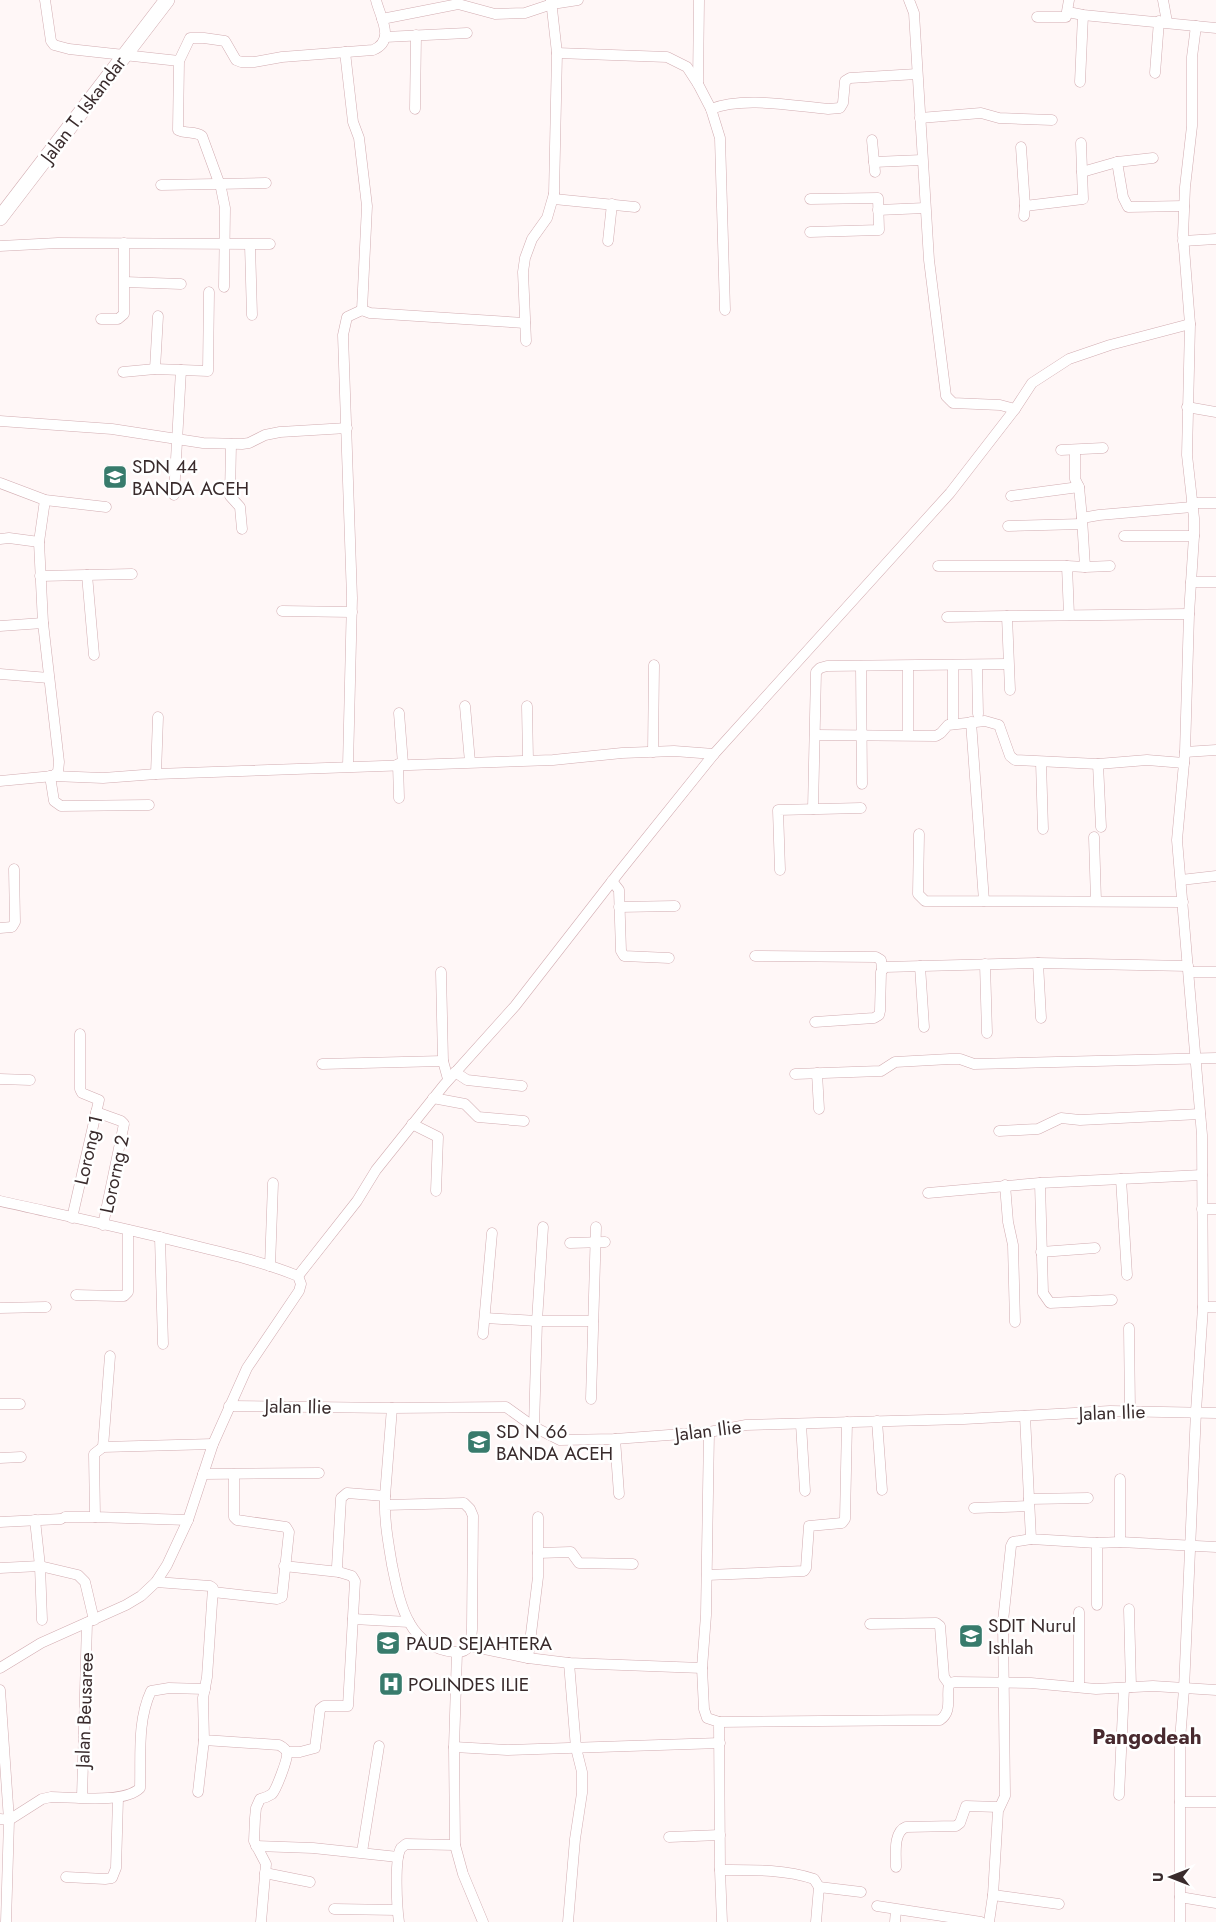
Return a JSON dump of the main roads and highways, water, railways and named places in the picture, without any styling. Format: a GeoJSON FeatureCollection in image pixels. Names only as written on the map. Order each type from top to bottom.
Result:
{"type":"FeatureCollection","features":[{"type":"Feature","properties":{"kind":"place","name":"SDN 44 BANDA ACEH"},"geometry":{"type":"Point","coordinates":[115,477]}},
{"type":"Feature","properties":{"kind":"place","name":"SD N 66 BANDA ACEH"},"geometry":{"type":"Point","coordinates":[479,1442]}},
{"type":"Feature","properties":{"kind":"place","name":"SDIT Nurul Ishlah"},"geometry":{"type":"Point","coordinates":[971,1636]}},
{"type":"Feature","properties":{"kind":"place","name":"PAUD SEJAHTERA"},"geometry":{"type":"Point","coordinates":[388,1643]}},
{"type":"Feature","properties":{"kind":"place","name":"POLINDES ILIE"},"geometry":{"type":"Point","coordinates":[391,1684]}},
{"type":"Feature","properties":{"kind":"district","name":"Pangodeah"},"geometry":{"type":"Point","coordinates":[1147,1737]}}]}
